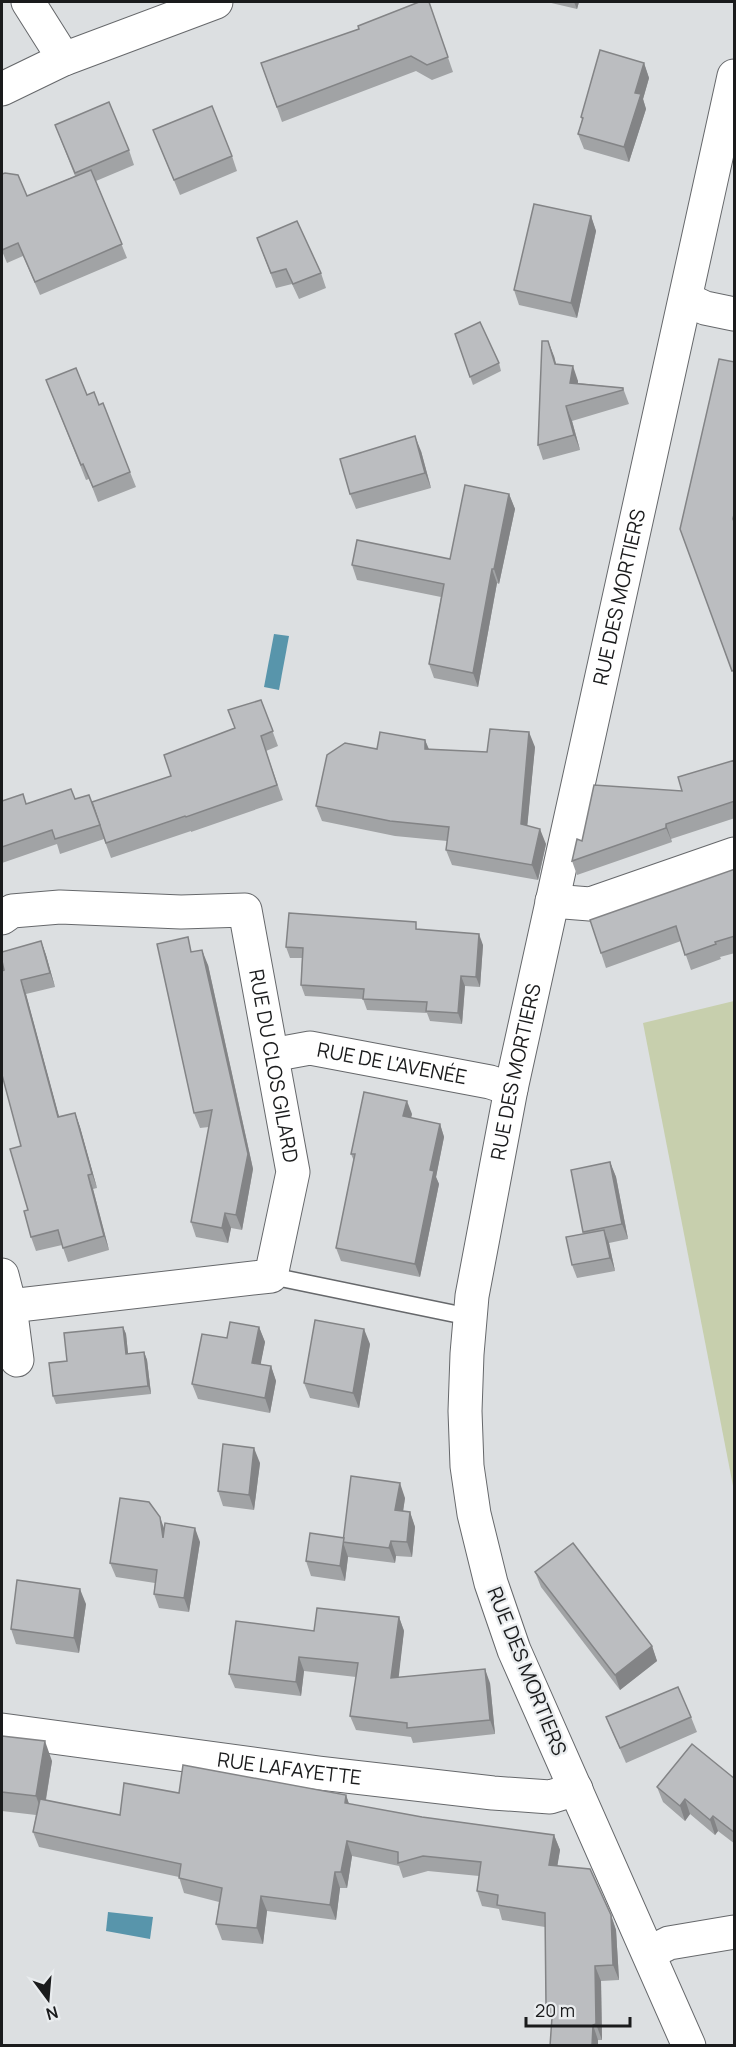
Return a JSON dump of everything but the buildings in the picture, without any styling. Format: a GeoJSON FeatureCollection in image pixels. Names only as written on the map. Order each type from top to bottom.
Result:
{"type":"FeatureCollection","features":[{"type":"Feature","properties":{"kind":"street"},"geometry":{"type":"LineString","coordinates":[[28,2],[64,59]]}},
{"type":"Feature","properties":{"kind":"street"},"geometry":{"type":"LineString","coordinates":[[2,89],[64,59],[216,2]]}},
{"type":"Feature","properties":{"kind":"street","name":"RUE DES MORTIERS"},"geometry":{"type":"LineString","coordinates":[[690,2046],[514,1650],[491,1583],[474,1514],[467,1466],[465,1411],[472,1296],[511,1089],[735,76]]}},
{"type":"Feature","properties":{"kind":"street"},"geometry":{"type":"LineString","coordinates":[[686,299],[705,308],[735,314]]}},
{"type":"Feature","properties":{"kind":"street"},"geometry":{"type":"LineString","coordinates":[[552,901],[590,904],[735,854]]}},
{"type":"Feature","properties":{"kind":"street","name":"RUE DU CLOS GILARD"},"geometry":{"type":"LineString","coordinates":[[2,918],[12,911],[60,907],[181,912],[245,910],[293,1172],[271,1276]]}},
{"type":"Feature","properties":{"kind":"street","name":"RUE DE L'AVENÉE"},"geometry":{"type":"LineString","coordinates":[[272,1055],[310,1048],[490,1082],[511,1089]]}},
{"type":"Feature","properties":{"kind":"street"},"geometry":{"type":"LineString","coordinates":[[2,1275],[10,1306],[17,1360]]}},
{"type":"Feature","properties":{"kind":"street"},"geometry":{"type":"LineString","coordinates":[[10,1306],[271,1276]]}},
{"type":"Feature","properties":{"kind":"street","name":"RUE LAFAYETTE"},"geometry":{"type":"LineString","coordinates":[[2,1730],[320,1773],[493,1793],[550,1797],[576,1789]]}},
{"type":"Feature","properties":{"kind":"street"},"geometry":{"type":"LineString","coordinates":[[649,1953],[669,1943],[735,1932]]}},
{"type":"Feature","properties":{"kind":"lane"},"geometry":{"type":"LineString","coordinates":[[271,1276],[470,1317]]}},
{"type":"Feature","properties":{"kind":"green space"},"geometry":{"type":"Polygon","coordinates":[[[734,1001],[734,1491],[643,1023],[734,1001]]]}},
{"type":"Feature","properties":{"kind":"water"},"geometry":{"type":"Polygon","coordinates":[[[274,634],[289,636],[279,690],[264,687],[274,634]]]}},
{"type":"Feature","properties":{"kind":"water"},"geometry":{"type":"Polygon","coordinates":[[[108,1912],[153,1917],[150,1939],[106,1931],[108,1912]]]}}]}
